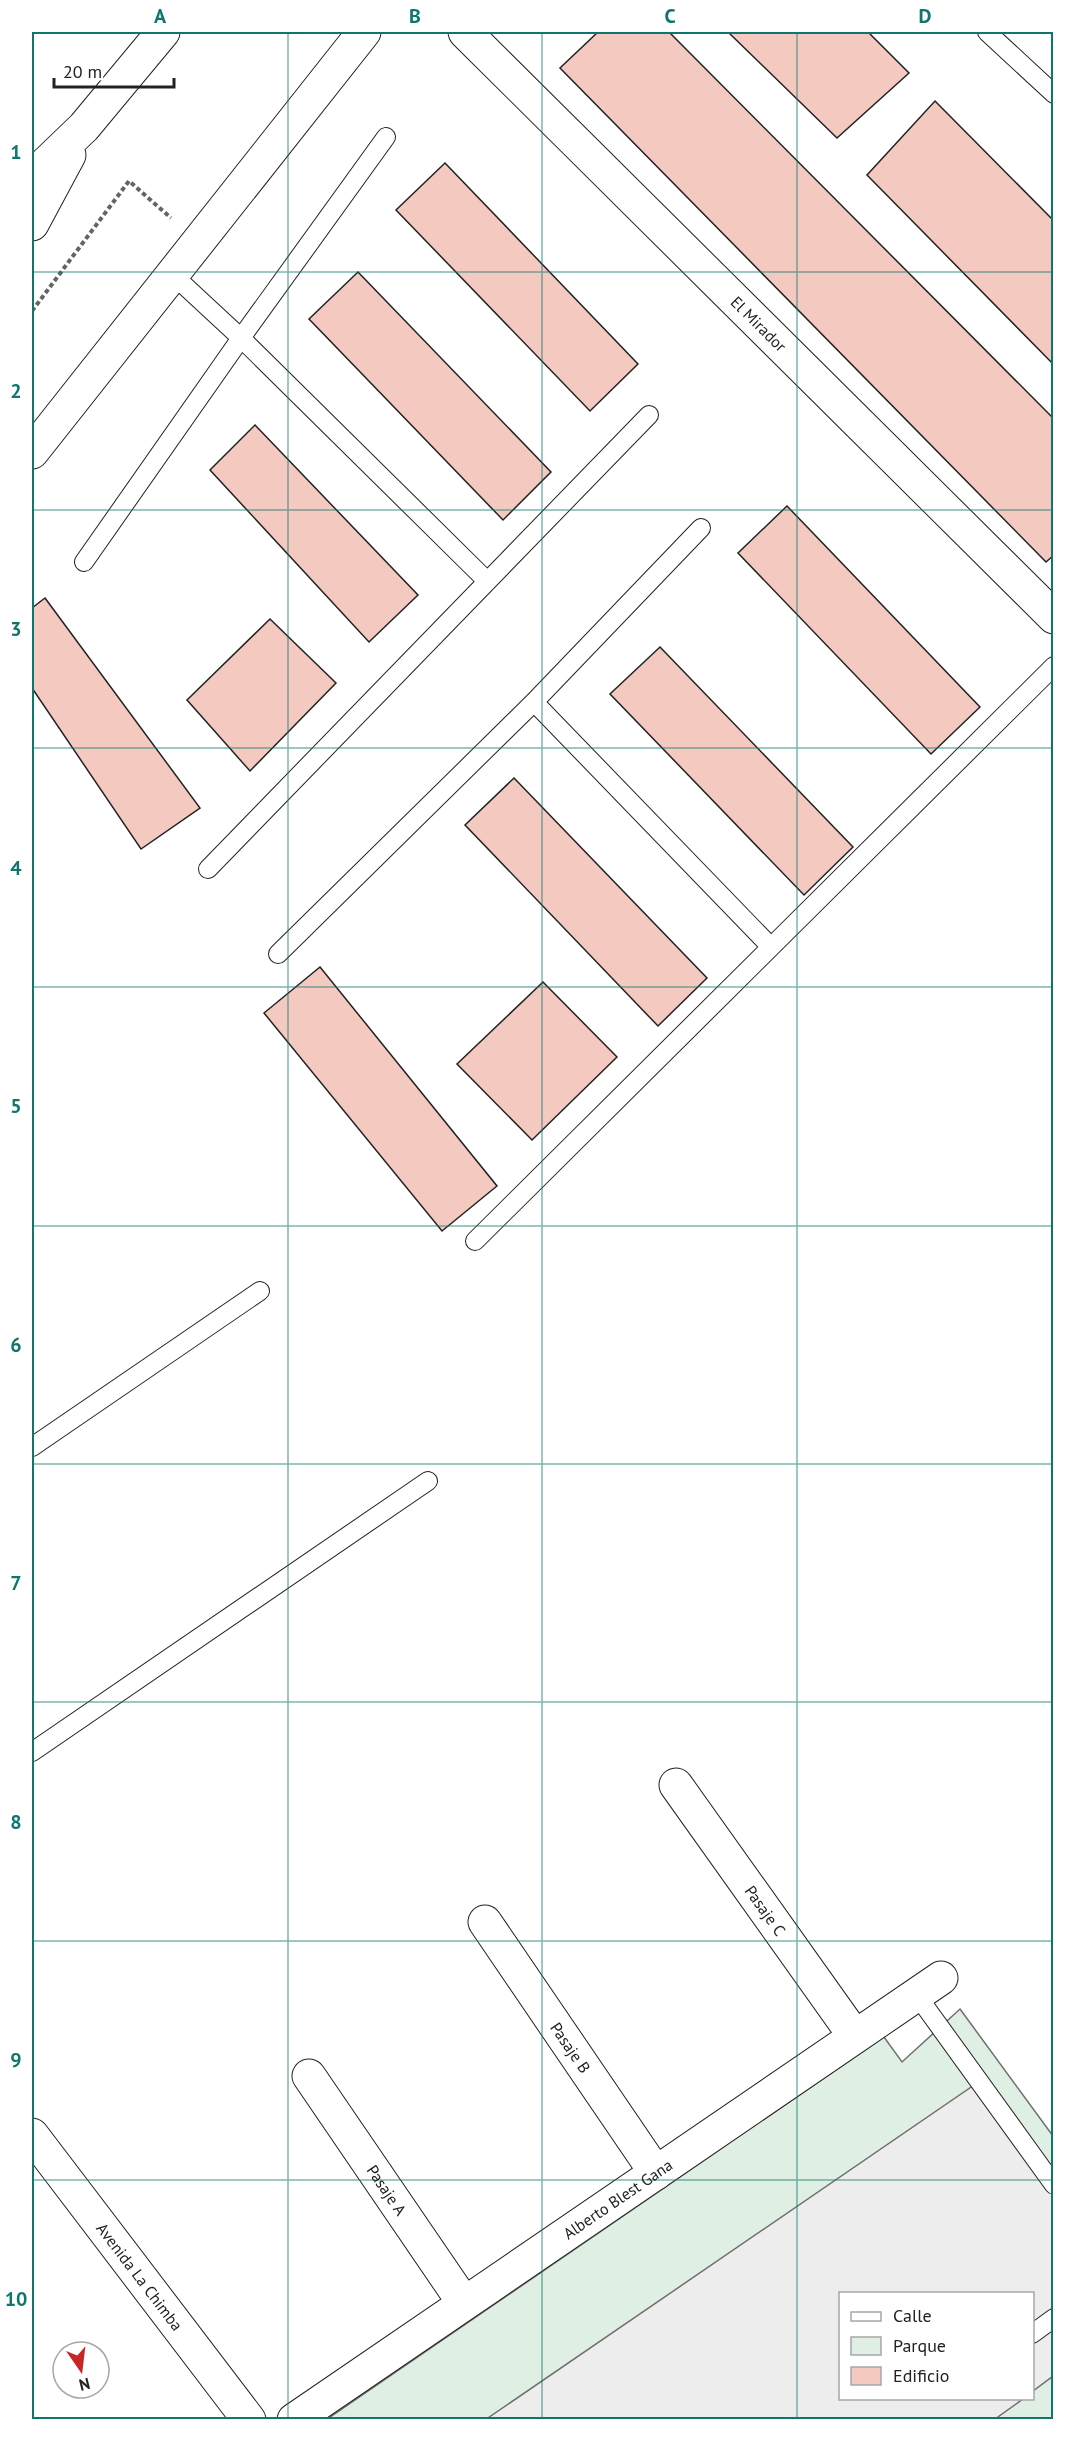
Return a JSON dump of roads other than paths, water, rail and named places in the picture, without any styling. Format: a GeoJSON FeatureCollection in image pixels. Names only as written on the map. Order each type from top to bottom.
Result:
{"type":"FeatureCollection","features":[{"type":"Feature","properties":{"kind":"main road"},"geometry":{"type":"LineString","coordinates":[[32,177],[84,127],[163,32]]}},
{"type":"Feature","properties":{"kind":"main road"},"geometry":{"type":"LineString","coordinates":[[32,452],[364,32]]}},
{"type":"Feature","properties":{"kind":"main road","name":"El Mirador"},"geometry":{"type":"LineString","coordinates":[[465,32],[1053,617]]}},
{"type":"Feature","properties":{"kind":"main road"},"geometry":{"type":"LineString","coordinates":[[32,224],[84,127]]}},
{"type":"Feature","properties":{"kind":"main road","name":"Pasaje C"},"geometry":{"type":"LineString","coordinates":[[676,1785],[854,2035]]}},
{"type":"Feature","properties":{"kind":"main road","name":"Pasaje B"},"geometry":{"type":"LineString","coordinates":[[484,1922],[656,2173]]}},
{"type":"Feature","properties":{"kind":"main road","name":"Alberto Blest Gana"},"geometry":{"type":"LineString","coordinates":[[294,2420],[854,2035],[929,1986]]}},
{"type":"Feature","properties":{"kind":"main road","name":"Pasaje A"},"geometry":{"type":"LineString","coordinates":[[309,2076],[464,2303]]}},
{"type":"Feature","properties":{"kind":"main road","name":"Avenida La Chimba"},"geometry":{"type":"LineString","coordinates":[[32,2135],[242,2417]]}},
{"type":"Feature","properties":{"kind":"lane"},"geometry":{"type":"LineString","coordinates":[[987,32],[1053,94]]}},
{"type":"Feature","properties":{"kind":"lane"},"geometry":{"type":"LineString","coordinates":[[84,562],[386,137]]}},
{"type":"Feature","properties":{"kind":"lane"},"geometry":{"type":"LineString","coordinates":[[172,274],[241,338],[486,580]]}},
{"type":"Feature","properties":{"kind":"lane"},"geometry":{"type":"LineString","coordinates":[[208,869],[486,580],[649,415]]}},
{"type":"Feature","properties":{"kind":"lane"},"geometry":{"type":"LineString","coordinates":[[278,954],[534,702],[701,528]]}},
{"type":"Feature","properties":{"kind":"lane"},"geometry":{"type":"LineString","coordinates":[[475,1241],[1053,666]]}},
{"type":"Feature","properties":{"kind":"lane"},"geometry":{"type":"LineString","coordinates":[[534,702],[771,947]]}},
{"type":"Feature","properties":{"kind":"lane"},"geometry":{"type":"LineString","coordinates":[[32,1447],[260,1291]]}},
{"type":"Feature","properties":{"kind":"lane"},"geometry":{"type":"LineString","coordinates":[[32,1752],[428,1481]]}},
{"type":"Feature","properties":{"kind":"lane"},"geometry":{"type":"LineString","coordinates":[[929,1986],[1053,2185]]}},
{"type":"Feature","properties":{"kind":"lane"},"geometry":{"type":"LineString","coordinates":[[1034,2332],[1053,2318]]}}]}
